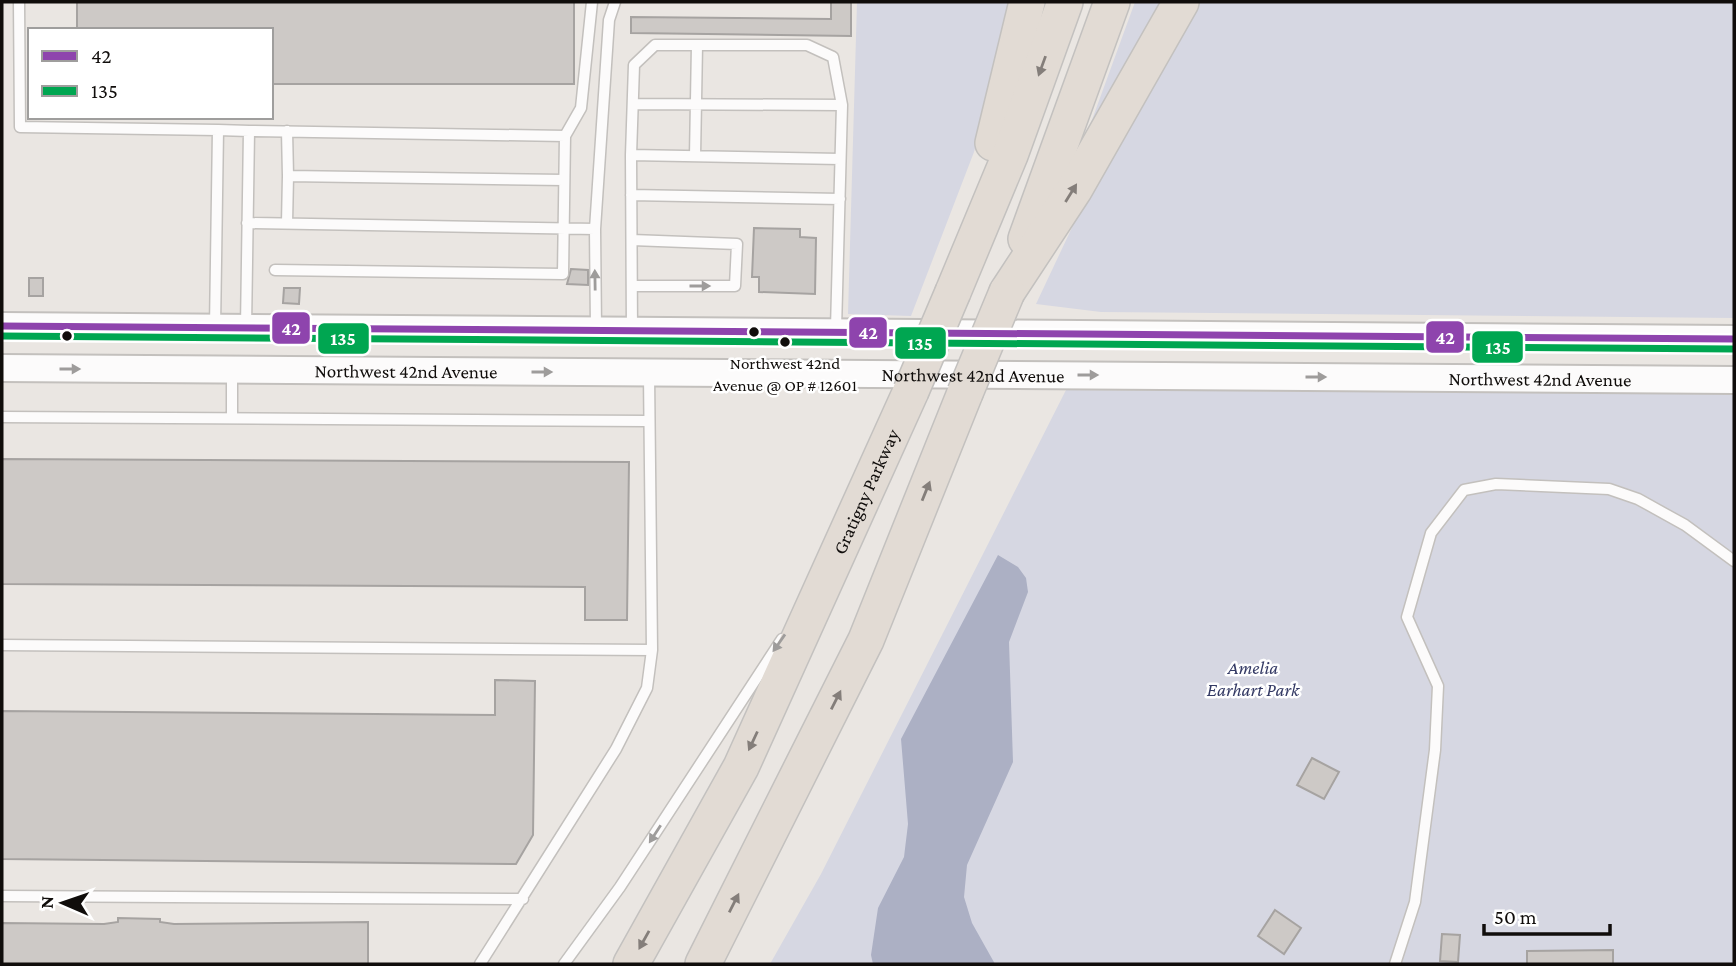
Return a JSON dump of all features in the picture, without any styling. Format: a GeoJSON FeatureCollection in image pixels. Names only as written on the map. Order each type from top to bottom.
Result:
{"type":"FeatureCollection","features":[{"type":"Feature","properties":{"kind":"highway"},"geometry":{"type":"LineString","coordinates":[[953,292],[1027,2]]}},
{"type":"Feature","properties":{"kind":"highway","name":"Gratigny Parkway"},"geometry":{"type":"LineString","coordinates":[[631,964],[741,767],[832,567],[911,391],[1010,155],[1065,2]]}},
{"type":"Feature","properties":{"kind":"highway"},"geometry":{"type":"LineString","coordinates":[[703,964],[866,640],[1007,292],[1112,2]]}},
{"type":"Feature","properties":{"kind":"highway"},"geometry":{"type":"LineString","coordinates":[[1007,292],[1074,190],[1181,2]]}},
{"type":"Feature","properties":{"kind":"main road","name":"Northwest 42nd Avenue"},"geometry":{"type":"LineString","coordinates":[[2,326],[1734,339]]}},
{"type":"Feature","properties":{"kind":"main road"},"geometry":{"type":"LineString","coordinates":[[231,328],[232,370]]}},
{"type":"Feature","properties":{"kind":"main road"},"geometry":{"type":"LineString","coordinates":[[632,331],[641,372]]}},
{"type":"Feature","properties":{"kind":"main road","name":"Northwest 42nd Avenue"},"geometry":{"type":"LineString","coordinates":[[2,368],[1734,380]]}},
{"type":"Feature","properties":{"kind":"lane"},"geometry":{"type":"LineString","coordinates":[[19,2],[20,127],[565,135]]}},
{"type":"Feature","properties":{"kind":"lane"},"geometry":{"type":"LineString","coordinates":[[275,270],[563,274],[565,135],[581,108],[592,2]]}},
{"type":"Feature","properties":{"kind":"lane"},"geometry":{"type":"LineString","coordinates":[[596,331],[595,229],[610,20],[615,2]]}},
{"type":"Feature","properties":{"kind":"lane"},"geometry":{"type":"LineString","coordinates":[[632,331],[631,155],[634,65],[655,45],[807,45],[833,57],[842,105],[836,333]]}},
{"type":"Feature","properties":{"kind":"lane"},"geometry":{"type":"LineString","coordinates":[[695,156],[697,45]]}},
{"type":"Feature","properties":{"kind":"lane"},"geometry":{"type":"LineString","coordinates":[[633,104],[842,105]]}},
{"type":"Feature","properties":{"kind":"lane"},"geometry":{"type":"LineString","coordinates":[[218,130],[231,328]]}},
{"type":"Feature","properties":{"kind":"lane"},"geometry":{"type":"LineString","coordinates":[[231,328],[247,223],[249,131]]}},
{"type":"Feature","properties":{"kind":"lane"},"geometry":{"type":"LineString","coordinates":[[287,131],[287,223]]}},
{"type":"Feature","properties":{"kind":"lane"},"geometry":{"type":"LineString","coordinates":[[631,155],[840,159]]}},
{"type":"Feature","properties":{"kind":"lane"},"geometry":{"type":"LineString","coordinates":[[288,176],[564,180]]}},
{"type":"Feature","properties":{"kind":"lane"},"geometry":{"type":"LineString","coordinates":[[631,195],[840,199]]}},
{"type":"Feature","properties":{"kind":"lane"},"geometry":{"type":"LineString","coordinates":[[247,223],[595,229]]}},
{"type":"Feature","properties":{"kind":"lane"},"geometry":{"type":"LineString","coordinates":[[632,240],[737,244],[735,286],[632,286]]}},
{"type":"Feature","properties":{"kind":"lane"},"geometry":{"type":"LineString","coordinates":[[232,370],[232,418]]}},
{"type":"Feature","properties":{"kind":"lane"},"geometry":{"type":"LineString","coordinates":[[480,964],[586,800],[641,702],[650,674],[652,650],[647,421],[641,372]]}},
{"type":"Feature","properties":{"kind":"lane"},"geometry":{"type":"LineString","coordinates":[[2,417],[647,421]]}},
{"type":"Feature","properties":{"kind":"lane"},"geometry":{"type":"LineString","coordinates":[[1395,964],[1415,902],[1435,750],[1438,686],[1407,617],[1431,533],[1464,490],[1496,484],[1609,489],[1638,499],[1685,525],[1734,561]]}},
{"type":"Feature","properties":{"kind":"lane"},"geometry":{"type":"LineString","coordinates":[[793,623],[832,567]]}},
{"type":"Feature","properties":{"kind":"lane"},"geometry":{"type":"LineString","coordinates":[[564,964],[620,887],[786,634]]}},
{"type":"Feature","properties":{"kind":"lane"},"geometry":{"type":"LineString","coordinates":[[2,645],[652,650]]}},
{"type":"Feature","properties":{"kind":"lane"},"geometry":{"type":"LineString","coordinates":[[2,896],[523,899]]}},
{"type":"Feature","properties":{"kind":"green space"},"geometry":{"type":"Polygon","coordinates":[[[857,2],[1015,2],[974,152],[911,316],[848,314],[857,2]]]}},
{"type":"Feature","properties":{"kind":"green space"},"geometry":{"type":"Polygon","coordinates":[[[1135,2],[1171,2],[1081,150],[1135,2]]]}},
{"type":"Feature","properties":{"kind":"green space"},"geometry":{"type":"Polygon","coordinates":[[[1192,2],[1734,2],[1734,318],[1101,312],[1036,304],[1101,166],[1192,2]]]}},
{"type":"Feature","properties":{"kind":"green space","name":"Amelia Earhart Park"},"geometry":{"type":"Polygon","coordinates":[[[1066,390],[1734,394],[1734,964],[770,964],[821,874],[1066,390]]]}},
{"type":"Feature","properties":{"kind":"water"},"geometry":{"type":"Polygon","coordinates":[[[998,555],[1018,567],[1026,578],[1028,592],[1009,642],[1013,762],[967,865],[964,897],[972,923],[995,964],[873,964],[871,955],[878,908],[904,857],[908,824],[901,739],[998,555]]]}},
{"type":"Feature","properties":{"kind":"building"},"geometry":{"type":"Polygon","coordinates":[[[77,2],[574,2],[574,84],[273,84],[273,28],[77,28],[77,2]]]}},
{"type":"Feature","properties":{"kind":"building"},"geometry":{"type":"Polygon","coordinates":[[[831,2],[851,2],[851,36],[631,33],[631,17],[831,19],[831,2]]]}},
{"type":"Feature","properties":{"kind":"building"},"geometry":{"type":"Polygon","coordinates":[[[754,228],[800,229],[800,237],[816,238],[815,294],[759,292],[759,277],[752,277],[754,228]]]}},
{"type":"Feature","properties":{"kind":"building"},"geometry":{"type":"Polygon","coordinates":[[[571,269],[588,270],[588,285],[567,284],[571,269]]]}},
{"type":"Feature","properties":{"kind":"building"},"geometry":{"type":"Polygon","coordinates":[[[29,278],[43,278],[43,296],[29,296],[29,278]]]}},
{"type":"Feature","properties":{"kind":"building"},"geometry":{"type":"Polygon","coordinates":[[[284,288],[300,288],[299,304],[283,303],[284,288]]]}},
{"type":"Feature","properties":{"kind":"building"},"geometry":{"type":"Polygon","coordinates":[[[2,459],[629,462],[627,620],[585,620],[585,587],[2,584],[2,459]]]}},
{"type":"Feature","properties":{"kind":"building"},"geometry":{"type":"Polygon","coordinates":[[[495,680],[535,681],[533,835],[516,864],[2,859],[2,711],[495,715],[495,680]]]}},
{"type":"Feature","properties":{"kind":"building"},"geometry":{"type":"Polygon","coordinates":[[[1312,758],[1339,772],[1324,799],[1297,785],[1312,758]]]}},
{"type":"Feature","properties":{"kind":"building"},"geometry":{"type":"Polygon","coordinates":[[[1275,910],[1301,928],[1284,954],[1258,936],[1275,910]]]}},
{"type":"Feature","properties":{"kind":"building"},"geometry":{"type":"Polygon","coordinates":[[[118,918],[160,919],[160,922],[174,924],[368,922],[368,964],[2,964],[2,923],[104,924],[118,922],[118,918]]]}},
{"type":"Feature","properties":{"kind":"building"},"geometry":{"type":"Polygon","coordinates":[[[1442,934],[1460,935],[1458,962],[1440,961],[1442,934]]]}},
{"type":"Feature","properties":{"kind":"building"},"geometry":{"type":"Polygon","coordinates":[[[1613,950],[1613,964],[1527,964],[1527,951],[1613,950]]]}},
{"type":"Feature","properties":{"kind":"transit line","name":"42"},"geometry":{"type":"LineString","coordinates":[[2,326],[1734,339]]}},
{"type":"Feature","properties":{"kind":"transit line","name":"135"},"geometry":{"type":"LineString","coordinates":[[2,336],[1734,349]]}},
{"type":"Feature","properties":{"kind":"place","name":"Northwest 42nd Avenue @ OP # 12601"},"geometry":{"type":"Point","coordinates":[785,342]}}]}
